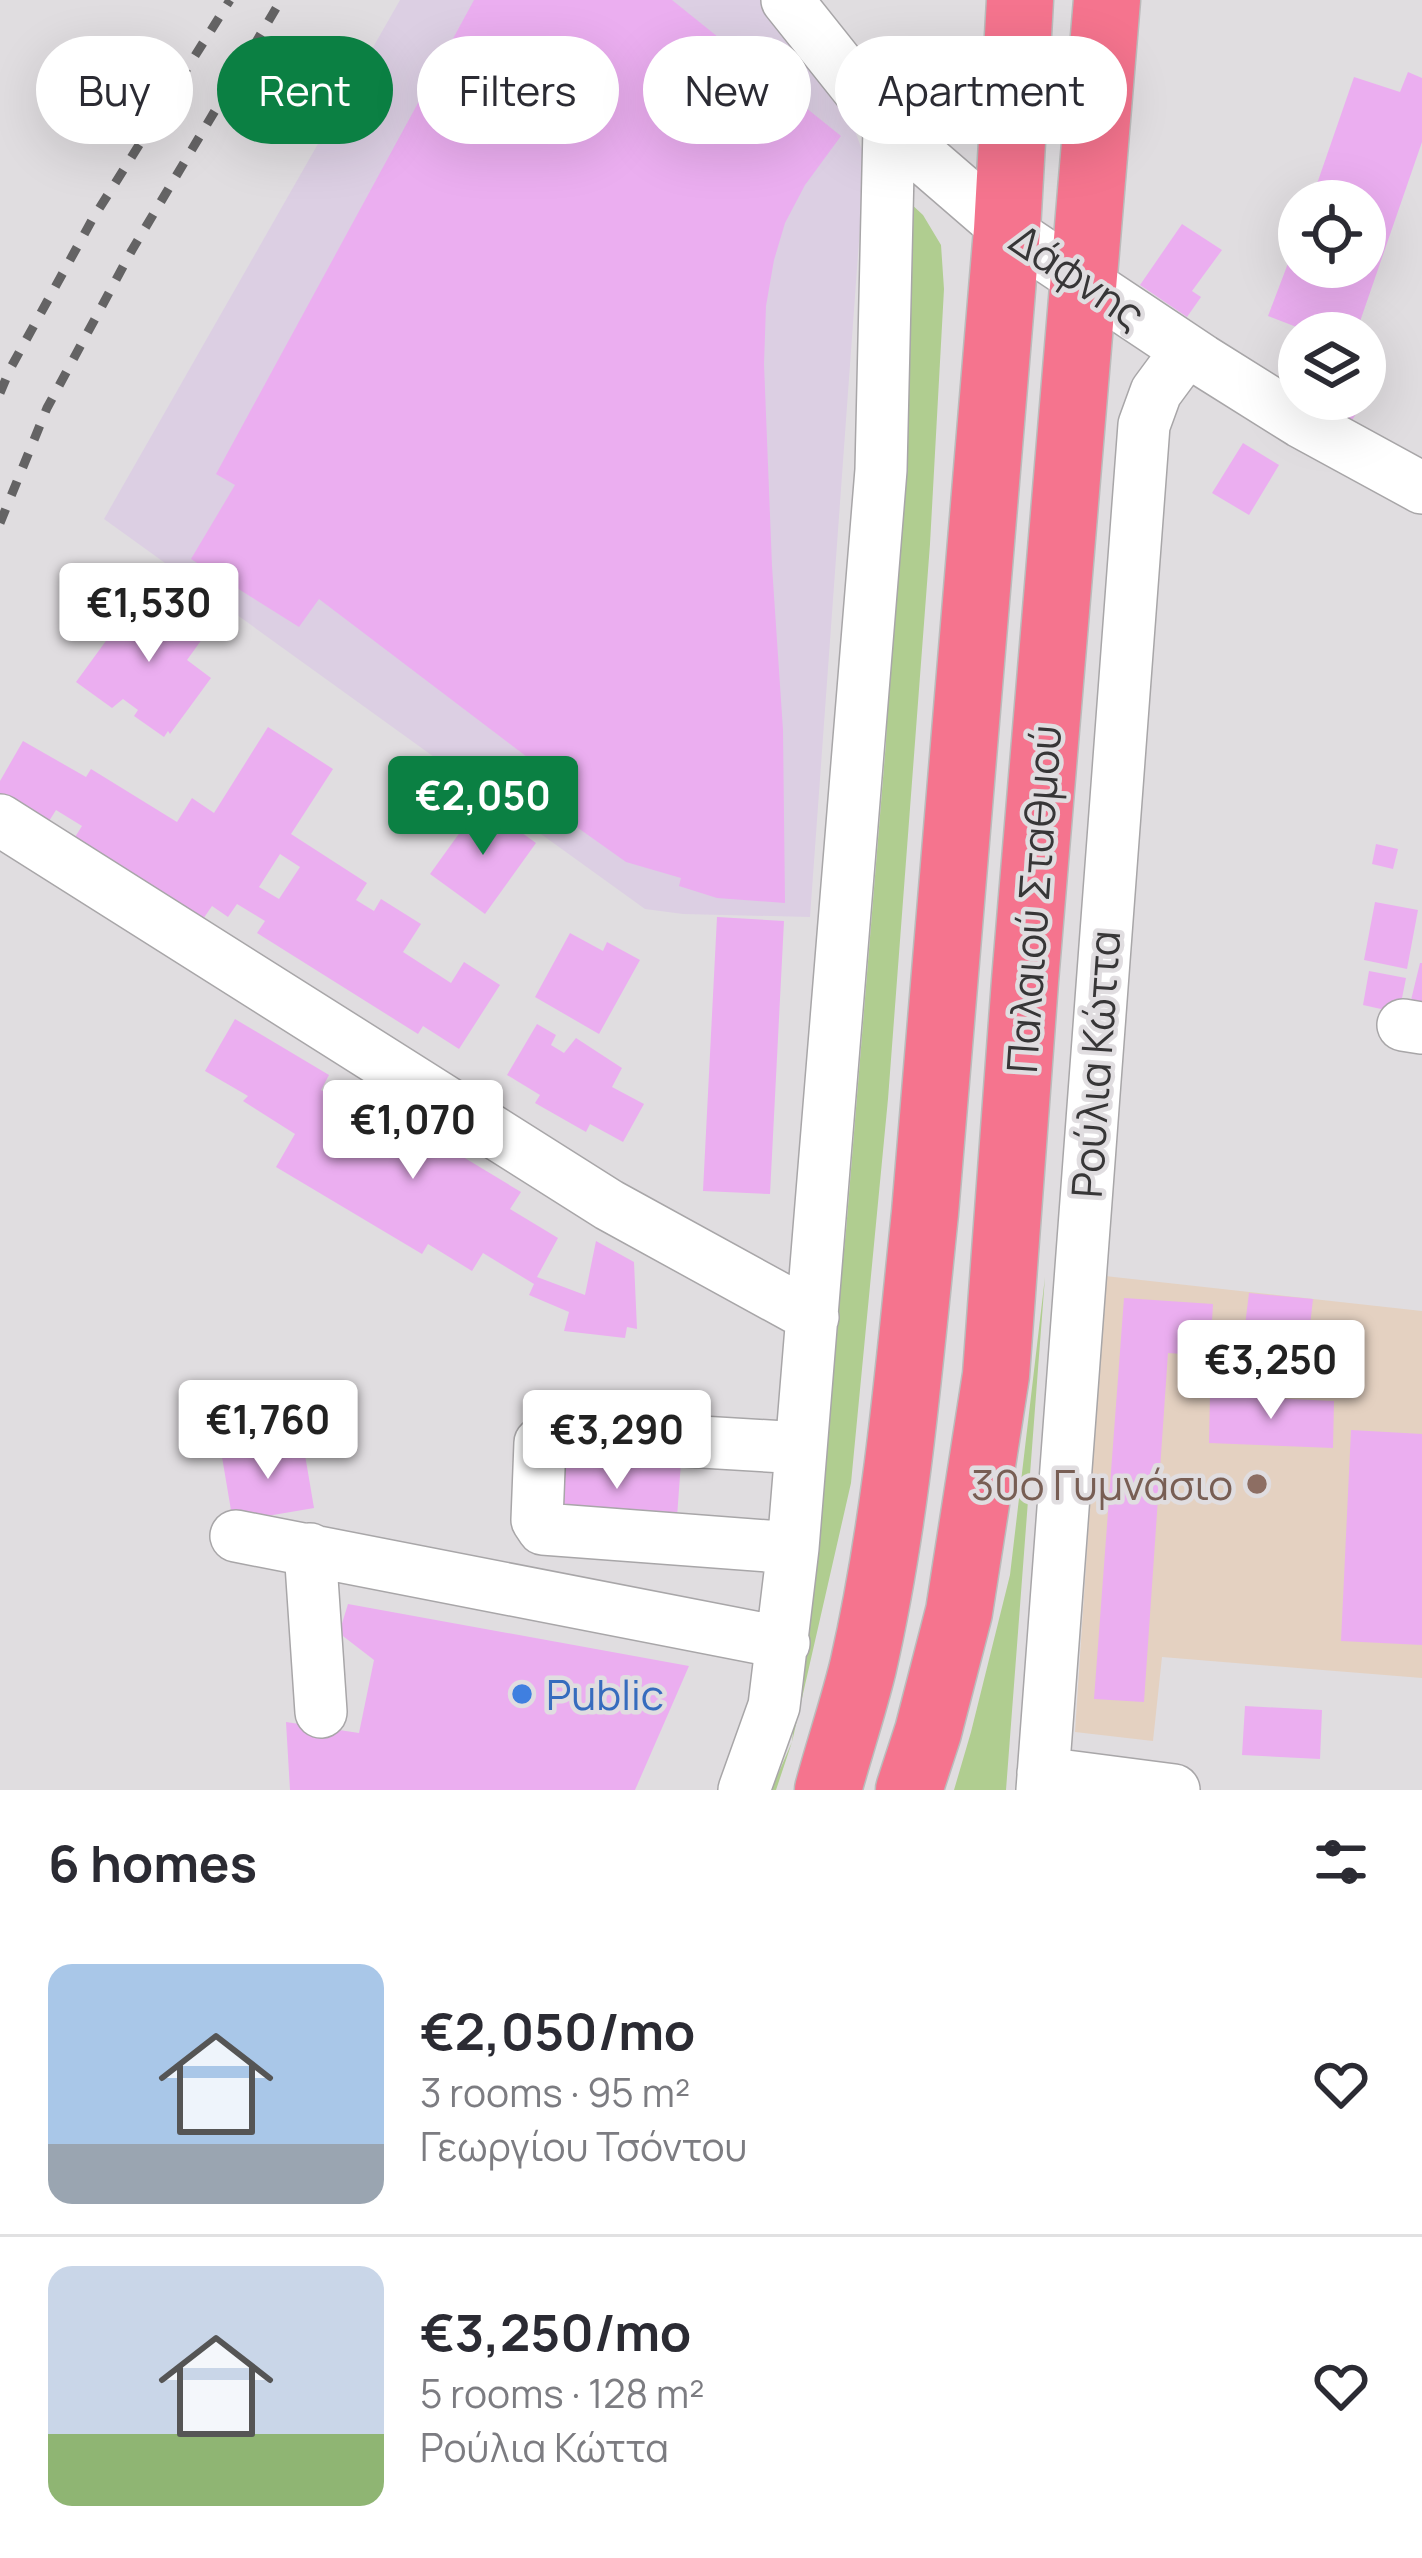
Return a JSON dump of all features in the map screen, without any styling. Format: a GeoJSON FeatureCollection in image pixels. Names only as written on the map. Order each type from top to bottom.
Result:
{"type":"FeatureCollection","features":[{"type":"Feature","properties":{"kind":"highway","name":"Παλαιού Σταθμού"},"geometry":{"type":"LineString","coordinates":[[828,1790],[867,1644],[889,1528],[910,1361],[1007,230],[1020,0]]}},
{"type":"Feature","properties":{"kind":"highway","name":"Παλαιού Σταθμού"},"geometry":{"type":"LineString","coordinates":[[909,1790],[959,1612],[996,1376],[1107,0]]}},
{"type":"Feature","properties":{"kind":"street","name":"Δάφνης"},"geometry":{"type":"LineString","coordinates":[[787,0],[835,60]]}},
{"type":"Feature","properties":{"kind":"street"},"geometry":{"type":"LineString","coordinates":[[744,1790],[774,1706],[793,1548],[881,470],[890,144]]}},
{"type":"Feature","properties":{"kind":"street","name":"Δάφνης"},"geometry":{"type":"LineString","coordinates":[[908,144],[1007,230],[1301,422],[1422,488]]}},
{"type":"Feature","properties":{"kind":"street","name":"Ρούλια Κώττα"},"geometry":{"type":"LineString","coordinates":[[1043,1782],[1142,448],[1149,406],[1187,350]]}},
{"type":"Feature","properties":{"kind":"street"},"geometry":{"type":"LineString","coordinates":[[0,820],[609,1205],[813,1317]]}},
{"type":"Feature","properties":{"kind":"street"},"geometry":{"type":"LineString","coordinates":[[793,1548],[543,1529],[537,1520],[540,1443],[550,1433],[801,1448]]}},
{"type":"Feature","properties":{"kind":"street"},"geometry":{"type":"LineString","coordinates":[[236,1536],[784,1643]]}},
{"type":"Feature","properties":{"kind":"street"},"geometry":{"type":"LineString","coordinates":[[310,1549],[321,1712]]}},
{"type":"Feature","properties":{"kind":"street"},"geometry":{"type":"LineString","coordinates":[[1043,1782],[1174,1790]]}},
{"type":"Feature","properties":{"kind":"shaded area"},"geometry":{"type":"Polygon","coordinates":[[[400,0],[769,0],[794,36],[643,36],[643,144],[811,144],[811,61],[835,97],[835,144],[860,144],[865,158],[810,917],[645,909],[104,519],[318,144],[393,144],[393,36],[379,36],[400,0]]]}},
{"type":"Feature","properties":{"kind":"shaded area","name":"30ο Γυμνάσιο"},"geometry":{"type":"Polygon","coordinates":[[[1105,1276],[1422,1311],[1422,1678],[1162,1657],[1153,1741],[1075,1732],[1105,1276]]]}},
{"type":"Feature","properties":{"kind":"green space"},"geometry":{"type":"Polygon","coordinates":[[[909,202],[941,245],[944,289],[930,544],[888,1099],[851,1483],[792,1742],[846,1231],[886,742],[909,202]]]}},
{"type":"Feature","properties":{"kind":"green space"},"geometry":{"type":"Polygon","coordinates":[[[1045,1277],[1006,1790],[954,1790],[1010,1575],[1045,1277]]]}},
{"type":"Feature","properties":{"kind":"green space"},"geometry":{"type":"Polygon","coordinates":[[[792,1742],[776,1790],[771,1790],[792,1742]]]}},
{"type":"Feature","properties":{"kind":"building"},"geometry":{"type":"Polygon","coordinates":[[[474,0],[672,0],[717,36],[643,36],[643,144],[811,144],[811,112],[835,131],[835,144],[785,223],[766,306],[764,364],[783,730],[785,903],[717,898],[679,886],[681,878],[626,862],[550,808],[563,787],[543,769],[319,599],[299,627],[191,559],[235,485],[216,474],[417,105],[417,144],[619,144],[619,36],[454,36],[474,0]]]}},
{"type":"Feature","properties":{"kind":"building"},"geometry":{"type":"Polygon","coordinates":[[[1408,72],[1422,78],[1422,142],[1386,246],[1386,180],[1318,180],[1354,77],[1400,92],[1408,72]]]}},
{"type":"Feature","properties":{"kind":"building"},"geometry":{"type":"Polygon","coordinates":[[[1182,224],[1222,250],[1192,291],[1201,297],[1187,317],[1140,285],[1182,224]]]}},
{"type":"Feature","properties":{"kind":"building"},"geometry":{"type":"Polygon","coordinates":[[[1279,288],[1372,288],[1363,312],[1278,312],[1278,320],[1268,316],[1279,288]]]}},
{"type":"Feature","properties":{"kind":"building"},"geometry":{"type":"Polygon","coordinates":[[[1243,443],[1279,465],[1249,515],[1212,493],[1243,443]]]}},
{"type":"Feature","properties":{"kind":"building"},"geometry":{"type":"Polygon","coordinates":[[[143,590],[205,635],[187,660],[211,678],[164,737],[134,716],[138,710],[123,699],[112,708],[76,682],[143,590]]]}},
{"type":"Feature","properties":{"kind":"building"},"geometry":{"type":"Polygon","coordinates":[[[268,727],[333,769],[291,834],[367,883],[356,900],[374,911],[381,899],[421,924],[403,952],[451,983],[464,962],[500,985],[459,1049],[423,1026],[418,1034],[257,933],[265,921],[237,904],[228,917],[212,906],[199,925],[70,845],[82,826],[56,810],[46,826],[0,799],[0,781],[23,741],[86,777],[91,769],[177,822],[192,798],[214,813],[268,727]],[[280,854],[259,887],[279,899],[300,867],[280,854]]]}},
{"type":"Feature","properties":{"kind":"building"},"geometry":{"type":"Polygon","coordinates":[[[481,803],[536,843],[485,914],[430,874],[481,803]]]}},
{"type":"Feature","properties":{"kind":"building"},"geometry":{"type":"Polygon","coordinates":[[[1376,844],[1398,849],[1393,869],[1372,864],[1376,844]]]}},
{"type":"Feature","properties":{"kind":"building"},"geometry":{"type":"Polygon","coordinates":[[[1375,902],[1418,910],[1407,969],[1364,960],[1375,902]]]}},
{"type":"Feature","properties":{"kind":"building"},"geometry":{"type":"Polygon","coordinates":[[[717,917],[784,921],[770,1194],[703,1191],[717,917]]]}},
{"type":"Feature","properties":{"kind":"building"},"geometry":{"type":"Polygon","coordinates":[[[570,933],[603,951],[607,942],[640,960],[599,1034],[535,997],[570,933]]]}},
{"type":"Feature","properties":{"kind":"building"},"geometry":{"type":"Polygon","coordinates":[[[1422,963],[1422,1002],[1411,1000],[1422,963]]]}},
{"type":"Feature","properties":{"kind":"building"},"geometry":{"type":"Polygon","coordinates":[[[1369,971],[1406,978],[1399,1013],[1363,1005],[1369,971]]]}},
{"type":"Feature","properties":{"kind":"building"},"geometry":{"type":"Polygon","coordinates":[[[235,1019],[329,1075],[321,1090],[372,1120],[381,1104],[521,1192],[510,1209],[558,1238],[537,1277],[585,1295],[596,1241],[634,1262],[637,1329],[627,1327],[625,1338],[564,1331],[569,1312],[529,1295],[534,1284],[483,1253],[472,1271],[428,1244],[422,1254],[276,1167],[295,1134],[243,1101],[248,1096],[205,1071],[235,1019]]]}},
{"type":"Feature","properties":{"kind":"building"},"geometry":{"type":"Polygon","coordinates":[[[537,1024],[556,1035],[551,1045],[564,1053],[576,1038],[622,1068],[612,1087],[644,1104],[623,1142],[590,1124],[586,1132],[535,1103],[540,1095],[507,1075],[537,1024]]]}},
{"type":"Feature","properties":{"kind":"building"},"geometry":{"type":"Polygon","coordinates":[[[1249,1293],[1313,1299],[1309,1334],[1303,1334],[1298,1387],[1238,1382],[1249,1293]]]}},
{"type":"Feature","properties":{"kind":"building"},"geometry":{"type":"Polygon","coordinates":[[[1124,1298],[1213,1304],[1210,1356],[1168,1353],[1144,1702],[1094,1699],[1124,1298]]]}},
{"type":"Feature","properties":{"kind":"building"},"geometry":{"type":"Polygon","coordinates":[[[1210,1395],[1334,1401],[1333,1448],[1209,1443],[1210,1395]]]}},
{"type":"Feature","properties":{"kind":"building"},"geometry":{"type":"Polygon","coordinates":[[[1351,1430],[1422,1434],[1422,1645],[1341,1641],[1351,1430]]]}},
{"type":"Feature","properties":{"kind":"building"},"geometry":{"type":"Polygon","coordinates":[[[303,1443],[314,1508],[233,1522],[222,1457],[303,1443]]]}},
{"type":"Feature","properties":{"kind":"building"},"geometry":{"type":"Polygon","coordinates":[[[558,1453],[681,1462],[676,1531],[553,1521],[558,1453]]]}},
{"type":"Feature","properties":{"kind":"building","name":"Public"},"geometry":{"type":"Polygon","coordinates":[[[348,1604],[689,1666],[635,1790],[290,1790],[286,1722],[359,1733],[374,1660],[339,1633],[348,1604]]]}},
{"type":"Feature","properties":{"kind":"building"},"geometry":{"type":"Polygon","coordinates":[[[1245,1706],[1322,1710],[1320,1759],[1242,1755],[1245,1706]]]}},
{"type":"Feature","properties":{"kind":"railway"},"geometry":{"type":"LineString","coordinates":[[0,393],[92,220],[230,0]]}},
{"type":"Feature","properties":{"kind":"railway"},"geometry":{"type":"LineString","coordinates":[[0,523],[47,408],[132,250],[281,0]]}},
{"type":"Feature","properties":{"kind":"place","name":"30ο Γυμνάσιο"},"geometry":{"type":"Point","coordinates":[1257,1484]}},
{"type":"Feature","properties":{"kind":"place","name":"Public"},"geometry":{"type":"Point","coordinates":[522,1694]}}]}
